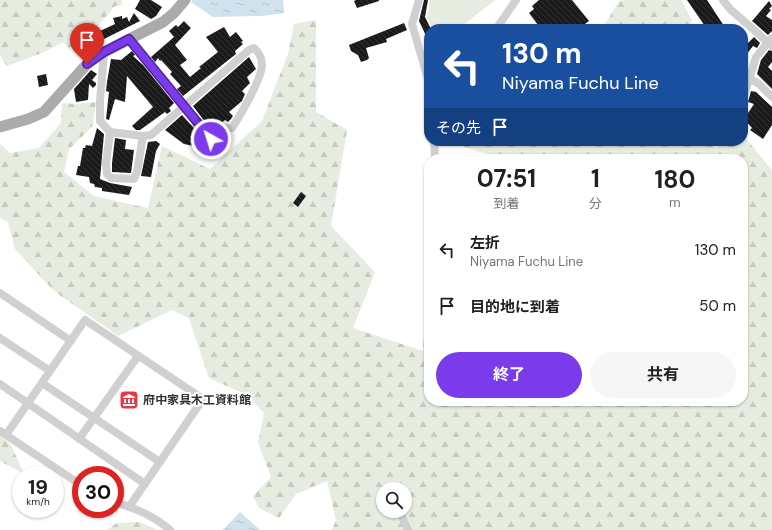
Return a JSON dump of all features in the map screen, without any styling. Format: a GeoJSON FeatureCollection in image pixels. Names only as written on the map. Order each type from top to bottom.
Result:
{"type":"FeatureCollection","features":[{"type":"Feature","properties":{"kind":"main road"},"geometry":{"type":"LineString","coordinates":[[0,127],[28,119],[44,112],[78,72],[104,52],[163,22],[174,13],[185,0]]}},
{"type":"Feature","properties":{"kind":"street"},"geometry":{"type":"LineString","coordinates":[[419,0],[412,24],[424,65]]}},
{"type":"Feature","properties":{"kind":"street"},"geometry":{"type":"LineString","coordinates":[[499,24],[516,0]]}},
{"type":"Feature","properties":{"kind":"street"},"geometry":{"type":"LineString","coordinates":[[723,0],[730,9],[771,42],[756,57],[748,82]]}},
{"type":"Feature","properties":{"kind":"street"},"geometry":{"type":"LineString","coordinates":[[104,52],[100,121],[110,132],[143,136],[151,135],[184,105],[249,50],[254,48],[258,52],[262,66],[246,107],[232,128],[223,128],[211,139],[184,105],[129,39]]}},
{"type":"Feature","properties":{"kind":"street"},"geometry":{"type":"LineString","coordinates":[[749,78],[759,84],[772,97]]}},
{"type":"Feature","properties":{"kind":"street"},"geometry":{"type":"LineString","coordinates":[[110,132],[106,163],[107,174],[111,178],[134,179],[137,172],[143,136]]}},
{"type":"Feature","properties":{"kind":"street"},"geometry":{"type":"LineString","coordinates":[[0,293],[71,340]]}},
{"type":"Feature","properties":{"kind":"street"},"geometry":{"type":"LineString","coordinates":[[72,478],[3,433],[28,404],[85,320],[203,399],[129,507]]}},
{"type":"Feature","properties":{"kind":"street"},"geometry":{"type":"LineString","coordinates":[[0,338],[50,371]]}},
{"type":"Feature","properties":{"kind":"street"},"geometry":{"type":"LineString","coordinates":[[79,439],[138,356]]}},
{"type":"Feature","properties":{"kind":"street"},"geometry":{"type":"LineString","coordinates":[[42,383],[160,462]]}},
{"type":"Feature","properties":{"kind":"street"},"geometry":{"type":"LineString","coordinates":[[0,384],[145,484]]}},
{"type":"Feature","properties":{"kind":"street"},"geometry":{"type":"LineString","coordinates":[[124,505],[158,519],[170,530]]}},
{"type":"Feature","properties":{"kind":"street"},"geometry":{"type":"LineString","coordinates":[[402,518],[408,530]]}},
{"type":"Feature","properties":{"kind":"green space"},"geometry":{"type":"Polygon","coordinates":[[[0,0],[121,0],[123,5],[115,6],[84,42],[69,49],[63,42],[42,53],[7,66],[0,55],[0,0]]]}},
{"type":"Feature","properties":{"kind":"green space"},"geometry":{"type":"Polygon","coordinates":[[[430,0],[495,0],[464,24],[430,24],[427,18],[430,0]]]}},
{"type":"Feature","properties":{"kind":"green space"},"geometry":{"type":"Polygon","coordinates":[[[681,0],[692,20],[690,24],[605,24],[619,1],[681,0]]]}},
{"type":"Feature","properties":{"kind":"green space"},"geometry":{"type":"Polygon","coordinates":[[[316,20],[316,112],[347,130],[331,226],[375,272],[353,328],[423,351],[424,330],[424,406],[748,406],[748,154],[487,154],[462,146],[713,146],[716,148],[720,146],[748,146],[748,141],[772,170],[772,530],[332,530],[336,520],[327,481],[296,494],[279,518],[259,508],[253,496],[271,477],[258,443],[264,413],[247,395],[209,378],[189,318],[172,310],[118,336],[54,291],[15,249],[8,222],[0,218],[0,144],[10,153],[39,148],[61,123],[62,103],[76,104],[96,102],[92,127],[69,149],[64,172],[94,196],[148,208],[162,146],[210,169],[262,121],[288,54],[294,24],[316,20]]]}},
{"type":"Feature","properties":{"kind":"green space"},"geometry":{"type":"Polygon","coordinates":[[[0,435],[11,445],[20,466],[12,466],[12,468],[0,461],[0,435]]]}},
{"type":"Feature","properties":{"kind":"green space"},"geometry":{"type":"Polygon","coordinates":[[[140,522],[158,530],[107,530],[117,523],[140,522]]]}},
{"type":"Feature","properties":{"kind":"water"},"geometry":{"type":"Polygon","coordinates":[[[192,0],[283,0],[284,13],[262,16],[213,17],[191,2],[192,0]]]}},
{"type":"Feature","properties":{"kind":"water"},"geometry":{"type":"Polygon","coordinates":[[[240,512],[260,530],[223,530],[240,512]]]}},
{"type":"Feature","properties":{"kind":"building"},"geometry":{"type":"Polygon","coordinates":[[[140,0],[151,0],[162,7],[156,16],[151,19],[135,9],[140,0]]]}},
{"type":"Feature","properties":{"kind":"building"},"geometry":{"type":"Polygon","coordinates":[[[424,0],[428,0],[425,17],[428,24],[424,24],[424,32],[419,21],[424,0]]]}},
{"type":"Feature","properties":{"kind":"building"},"geometry":{"type":"Polygon","coordinates":[[[539,0],[572,0],[589,21],[585,24],[537,24],[529,13],[534,9],[532,6],[539,0]]]}},
{"type":"Feature","properties":{"kind":"building"},"geometry":{"type":"Polygon","coordinates":[[[687,0],[707,0],[723,24],[704,24],[687,0]]]}},
{"type":"Feature","properties":{"kind":"building"},"geometry":{"type":"Polygon","coordinates":[[[354,1],[379,1],[357,8],[354,1]]]}},
{"type":"Feature","properties":{"kind":"building"},"geometry":{"type":"Polygon","coordinates":[[[769,1],[772,6],[769,9],[771,10],[766,16],[772,20],[772,31],[768,35],[752,21],[769,1]]]}},
{"type":"Feature","properties":{"kind":"building"},"geometry":{"type":"Polygon","coordinates":[[[134,13],[140,21],[104,39],[100,31],[115,24],[113,18],[122,16],[122,19],[127,17],[129,22],[134,13]]]}},
{"type":"Feature","properties":{"kind":"building"},"geometry":{"type":"Polygon","coordinates":[[[184,21],[191,28],[175,45],[187,60],[180,65],[190,77],[201,68],[199,67],[218,52],[206,37],[224,27],[230,37],[236,32],[243,41],[241,42],[243,44],[235,51],[236,54],[183,96],[177,89],[181,86],[170,74],[172,72],[161,60],[160,61],[158,58],[155,62],[151,57],[174,37],[169,31],[176,25],[178,27],[184,21]]]}},
{"type":"Feature","properties":{"kind":"building"},"geometry":{"type":"Polygon","coordinates":[[[404,23],[407,30],[386,39],[387,42],[366,48],[369,58],[367,60],[361,62],[358,55],[351,51],[349,45],[404,23]]]}},
{"type":"Feature","properties":{"kind":"building"},"geometry":{"type":"Polygon","coordinates":[[[754,37],[760,43],[757,48],[753,46],[748,52],[748,43],[754,37]]]}},
{"type":"Feature","properties":{"kind":"building"},"geometry":{"type":"Polygon","coordinates":[[[769,50],[772,51],[772,62],[768,67],[772,71],[772,89],[757,74],[761,60],[769,50]]]}},
{"type":"Feature","properties":{"kind":"building"},"geometry":{"type":"Polygon","coordinates":[[[132,51],[135,55],[133,56],[143,65],[174,103],[169,108],[171,111],[167,114],[165,112],[140,130],[136,130],[132,126],[153,107],[127,76],[125,102],[115,99],[109,120],[106,119],[109,92],[106,91],[111,59],[121,60],[132,51]]]}},
{"type":"Feature","properties":{"kind":"building"},"geometry":{"type":"Polygon","coordinates":[[[249,57],[256,69],[247,77],[250,83],[242,91],[245,94],[242,101],[229,112],[233,116],[228,122],[225,120],[212,131],[193,106],[249,57]]]}},
{"type":"Feature","properties":{"kind":"building"},"geometry":{"type":"Polygon","coordinates":[[[91,70],[97,74],[92,80],[96,83],[96,85],[93,88],[89,84],[88,100],[76,102],[74,89],[91,70]]]}},
{"type":"Feature","properties":{"kind":"building"},"geometry":{"type":"Polygon","coordinates":[[[46,74],[48,85],[39,87],[37,76],[46,74]]]}},
{"type":"Feature","properties":{"kind":"building"},"geometry":{"type":"Polygon","coordinates":[[[751,91],[756,92],[772,107],[772,125],[763,139],[750,130],[752,128],[748,124],[748,113],[754,104],[748,102],[751,91]]]}},
{"type":"Feature","properties":{"kind":"building"},"geometry":{"type":"Polygon","coordinates":[[[182,115],[205,140],[199,147],[184,144],[165,130],[182,115]]]}},
{"type":"Feature","properties":{"kind":"building"},"geometry":{"type":"Polygon","coordinates":[[[97,128],[104,134],[100,179],[110,183],[132,187],[129,195],[102,191],[102,188],[95,187],[94,184],[90,183],[89,177],[76,175],[78,166],[80,166],[83,148],[85,148],[86,145],[92,146],[97,128]]]}},
{"type":"Feature","properties":{"kind":"building"},"geometry":{"type":"Polygon","coordinates":[[[115,138],[126,140],[125,149],[134,150],[131,173],[112,172],[115,138]]]}},
{"type":"Feature","properties":{"kind":"building"},"geometry":{"type":"Polygon","coordinates":[[[156,141],[160,144],[156,151],[151,177],[141,176],[148,142],[156,141]]]}},
{"type":"Feature","properties":{"kind":"building"},"geometry":{"type":"Polygon","coordinates":[[[301,192],[306,196],[298,207],[293,203],[301,192]]]}},
{"type":"Feature","properties":{"kind":"place","name":"府中家具木工資料館"},"geometry":{"type":"Point","coordinates":[129,400]}},
{"type":"Feature","properties":{"kind":"route"},"geometry":{"type":"LineString","coordinates":[[87,64],[104,52],[129,39],[211,139]]}}]}
